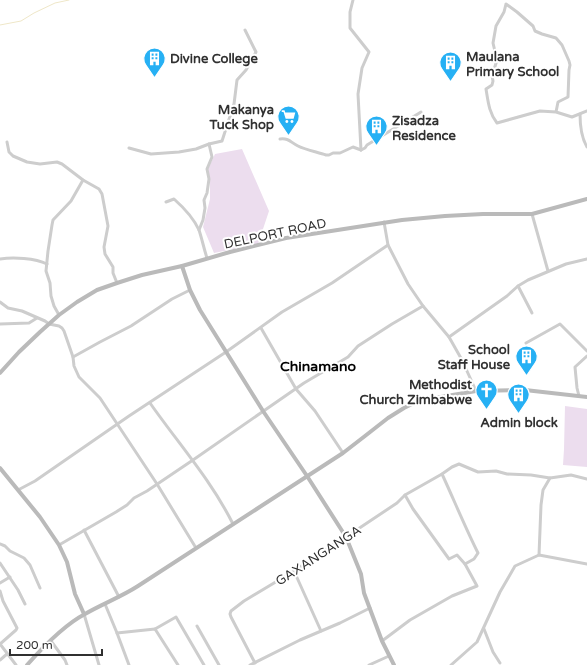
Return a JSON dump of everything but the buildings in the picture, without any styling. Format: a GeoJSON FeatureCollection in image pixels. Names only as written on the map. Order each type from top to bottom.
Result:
{"type":"FeatureCollection","features":[{"type":"Feature","properties":{"kind":"street"},"geometry":{"type":"LineString","coordinates":[[353,0],[350,12],[350,28],[369,52],[362,68],[358,94],[361,150]]}},
{"type":"Feature","properties":{"kind":"street"},"geometry":{"type":"LineString","coordinates":[[556,112],[558,102],[568,97],[570,65],[562,45],[556,38],[535,31],[533,26],[506,4],[504,12],[496,26],[493,43],[497,60],[492,76],[493,81],[492,85],[486,88],[491,115],[497,123],[540,111],[556,112],[572,117],[587,111]]}},
{"type":"Feature","properties":{"kind":"street"},"geometry":{"type":"LineString","coordinates":[[129,148],[151,154],[179,152],[196,149],[222,141],[234,104],[237,80],[246,70],[256,52],[245,30]]}},
{"type":"Feature","properties":{"kind":"street"},"geometry":{"type":"LineString","coordinates":[[470,67],[492,76]]}},
{"type":"Feature","properties":{"kind":"street"},"geometry":{"type":"LineString","coordinates":[[361,150],[365,148],[367,144],[421,112]]}},
{"type":"Feature","properties":{"kind":"street"},"geometry":{"type":"LineString","coordinates":[[580,114],[581,126],[587,147]]}},
{"type":"Feature","properties":{"kind":"street"},"geometry":{"type":"LineString","coordinates":[[280,139],[292,141],[297,145],[326,155],[340,153],[353,147],[361,150]]}},
{"type":"Feature","properties":{"kind":"street"},"geometry":{"type":"LineString","coordinates":[[7,142],[9,152],[13,156],[27,162],[40,164],[57,162],[99,189],[102,194],[108,226],[104,247],[105,254],[113,267],[113,273],[117,283]]}},
{"type":"Feature","properties":{"kind":"street"},"geometry":{"type":"LineString","coordinates":[[198,230],[203,220],[205,208],[204,200],[207,193],[208,178],[206,169],[212,157],[209,144]]}},
{"type":"Feature","properties":{"kind":"street"},"geometry":{"type":"LineString","coordinates":[[59,315],[51,296],[50,282],[46,270],[53,220],[71,201],[84,180]]}},
{"type":"Feature","properties":{"kind":"street"},"geometry":{"type":"LineString","coordinates":[[166,202],[174,199],[195,223],[207,258]]}},
{"type":"Feature","properties":{"kind":"street","name":"DELPORT ROAD"},"geometry":{"type":"LineString","coordinates":[[0,373],[19,352],[59,315],[85,297],[97,290],[142,275],[182,266],[207,258],[286,238],[384,222],[445,216],[532,214],[587,199]]}},
{"type":"Feature","properties":{"kind":"street"},"geometry":{"type":"LineString","coordinates":[[532,214],[548,271]]}},
{"type":"Feature","properties":{"kind":"street"},"geometry":{"type":"LineString","coordinates":[[384,222],[388,245],[408,284],[423,306],[449,337],[462,360],[476,391]]}},
{"type":"Feature","properties":{"kind":"street"},"geometry":{"type":"LineString","coordinates":[[18,490],[35,481],[117,424],[226,352],[288,308],[332,283],[388,245]]}},
{"type":"Feature","properties":{"kind":"street"},"geometry":{"type":"LineString","coordinates":[[0,259],[30,259],[47,264]]}},
{"type":"Feature","properties":{"kind":"street"},"geometry":{"type":"LineString","coordinates":[[449,337],[507,296],[518,286],[548,271],[566,264],[587,259]]}},
{"type":"Feature","properties":{"kind":"street"},"geometry":{"type":"LineString","coordinates":[[182,266],[190,290],[200,310],[263,411],[307,476],[346,538],[361,574],[364,593],[382,641],[394,665]]}},
{"type":"Feature","properties":{"kind":"street"},"geometry":{"type":"LineString","coordinates":[[518,286],[532,313]]}},
{"type":"Feature","properties":{"kind":"street"},"geometry":{"type":"LineString","coordinates":[[73,358],[131,326],[172,299],[190,290]]}},
{"type":"Feature","properties":{"kind":"street"},"geometry":{"type":"LineString","coordinates":[[0,302],[8,308],[31,314],[49,324],[62,328],[73,358],[74,366],[79,376],[100,398],[157,484],[196,548]]}},
{"type":"Feature","properties":{"kind":"street"},"geometry":{"type":"LineString","coordinates":[[59,545],[116,512],[136,496],[147,491],[304,383],[348,357],[358,346],[423,306]]}},
{"type":"Feature","properties":{"kind":"street"},"geometry":{"type":"LineString","coordinates":[[0,324],[29,323],[37,318]]}},
{"type":"Feature","properties":{"kind":"street"},"geometry":{"type":"LineString","coordinates":[[526,343],[560,324],[587,351]]}},
{"type":"Feature","properties":{"kind":"street"},"geometry":{"type":"LineString","coordinates":[[261,328],[296,389],[315,411],[342,453]]}},
{"type":"Feature","properties":{"kind":"street"},"geometry":{"type":"LineString","coordinates":[[578,396],[575,367],[587,356]]}},
{"type":"Feature","properties":{"kind":"street"},"geometry":{"type":"LineString","coordinates":[[27,665],[64,628],[84,614],[138,586],[342,453],[388,418],[416,402],[476,391],[525,390],[587,397]]}},
{"type":"Feature","properties":{"kind":"street"},"geometry":{"type":"LineString","coordinates":[[150,403],[193,460],[233,524]]}},
{"type":"Feature","properties":{"kind":"street","name":"GAXANGANGA"},"geometry":{"type":"LineString","coordinates":[[255,663],[230,614],[231,611],[236,606],[294,571],[334,544],[346,538],[397,503],[405,495],[459,464],[478,472],[496,471],[507,474],[530,474],[550,478]]}},
{"type":"Feature","properties":{"kind":"street"},"geometry":{"type":"LineString","coordinates":[[0,468],[40,517],[59,545],[67,562],[75,594],[84,614],[99,665]]}},
{"type":"Feature","properties":{"kind":"street"},"geometry":{"type":"LineString","coordinates":[[442,474],[478,553],[474,559],[465,564]]}},
{"type":"Feature","properties":{"kind":"street"},"geometry":{"type":"LineString","coordinates":[[538,555],[543,490],[550,478],[571,475],[587,479]]}},
{"type":"Feature","properties":{"kind":"street"},"geometry":{"type":"LineString","coordinates":[[382,641],[410,620],[452,596],[477,586],[465,564],[457,555],[448,559],[405,495]]}},
{"type":"Feature","properties":{"kind":"street"},"geometry":{"type":"LineString","coordinates":[[84,530],[119,597]]}},
{"type":"Feature","properties":{"kind":"street"},"geometry":{"type":"LineString","coordinates":[[0,544],[24,558],[30,565],[40,588]]}},
{"type":"Feature","properties":{"kind":"street"},"geometry":{"type":"LineString","coordinates":[[451,665],[477,642],[500,592],[515,566],[538,555],[587,564]]}},
{"type":"Feature","properties":{"kind":"street"},"geometry":{"type":"LineString","coordinates":[[0,563],[18,590],[25,604]]}},
{"type":"Feature","properties":{"kind":"street"},"geometry":{"type":"LineString","coordinates":[[294,571],[321,631]]}},
{"type":"Feature","properties":{"kind":"street"},"geometry":{"type":"LineString","coordinates":[[0,583],[10,577]]}},
{"type":"Feature","properties":{"kind":"street"},"geometry":{"type":"LineString","coordinates":[[0,591],[3,601],[17,628],[0,644],[16,665]]}},
{"type":"Feature","properties":{"kind":"street"},"geometry":{"type":"LineString","coordinates":[[105,604],[118,633],[129,665]]}},
{"type":"Feature","properties":{"kind":"street"},"geometry":{"type":"LineString","coordinates":[[250,665],[370,608]]}},
{"type":"Feature","properties":{"kind":"street"},"geometry":{"type":"LineString","coordinates":[[118,633],[155,629],[176,617],[204,665]]}},
{"type":"Feature","properties":{"kind":"street"},"geometry":{"type":"LineString","coordinates":[[197,626],[219,665]]}},
{"type":"Feature","properties":{"kind":"street"},"geometry":{"type":"LineString","coordinates":[[155,629],[178,665]]}},
{"type":"Feature","properties":{"kind":"street"},"geometry":{"type":"LineString","coordinates":[[484,629],[493,652],[500,663]]}},
{"type":"Feature","properties":{"kind":"street"},"geometry":{"type":"LineString","coordinates":[[51,641],[67,665]]}},
{"type":"Feature","properties":{"kind":"street"},"geometry":{"type":"LineString","coordinates":[[0,660],[7,654]]}},
{"type":"Feature","properties":{"kind":"street"},"geometry":{"type":"LineString","coordinates":[[369,665],[389,656]]}},
{"type":"Feature","properties":{"kind":"shaded area"},"geometry":{"type":"Polygon","coordinates":[[[242,149],[269,211],[258,244],[214,253],[203,227],[210,199],[208,169],[215,154],[242,149]]]}},
{"type":"Feature","properties":{"kind":"shaded area"},"geometry":{"type":"Polygon","coordinates":[[[565,406],[587,409],[587,467],[563,465],[565,406]]]}},
{"type":"Feature","properties":{"kind":"waterway"},"geometry":{"type":"LineString","coordinates":[[0,25],[21,21],[55,3],[69,0]]}},
{"type":"Feature","properties":{"kind":"place","name":"Divine College"},"geometry":{"type":"Point","coordinates":[155,78]}},
{"type":"Feature","properties":{"kind":"place","name":"Maulana Primary School"},"geometry":{"type":"Point","coordinates":[450,82]}},
{"type":"Feature","properties":{"kind":"place","name":"Makanya Tuck Shop"},"geometry":{"type":"Point","coordinates":[289,136]}},
{"type":"Feature","properties":{"kind":"place","name":"Zisadza Residence"},"geometry":{"type":"Point","coordinates":[376,146]}},
{"type":"Feature","properties":{"kind":"place","name":"School Staff House"},"geometry":{"type":"Point","coordinates":[526,376]}},
{"type":"Feature","properties":{"kind":"place","name":"Methodist Church Zimbabwe"},"geometry":{"type":"Point","coordinates":[487,410]}},
{"type":"Feature","properties":{"kind":"place","name":"Admin block"},"geometry":{"type":"Point","coordinates":[519,414]}},
{"type":"Feature","properties":{"kind":"district","name":"Chinamano"},"geometry":{"type":"Point","coordinates":[318,366]}}]}
